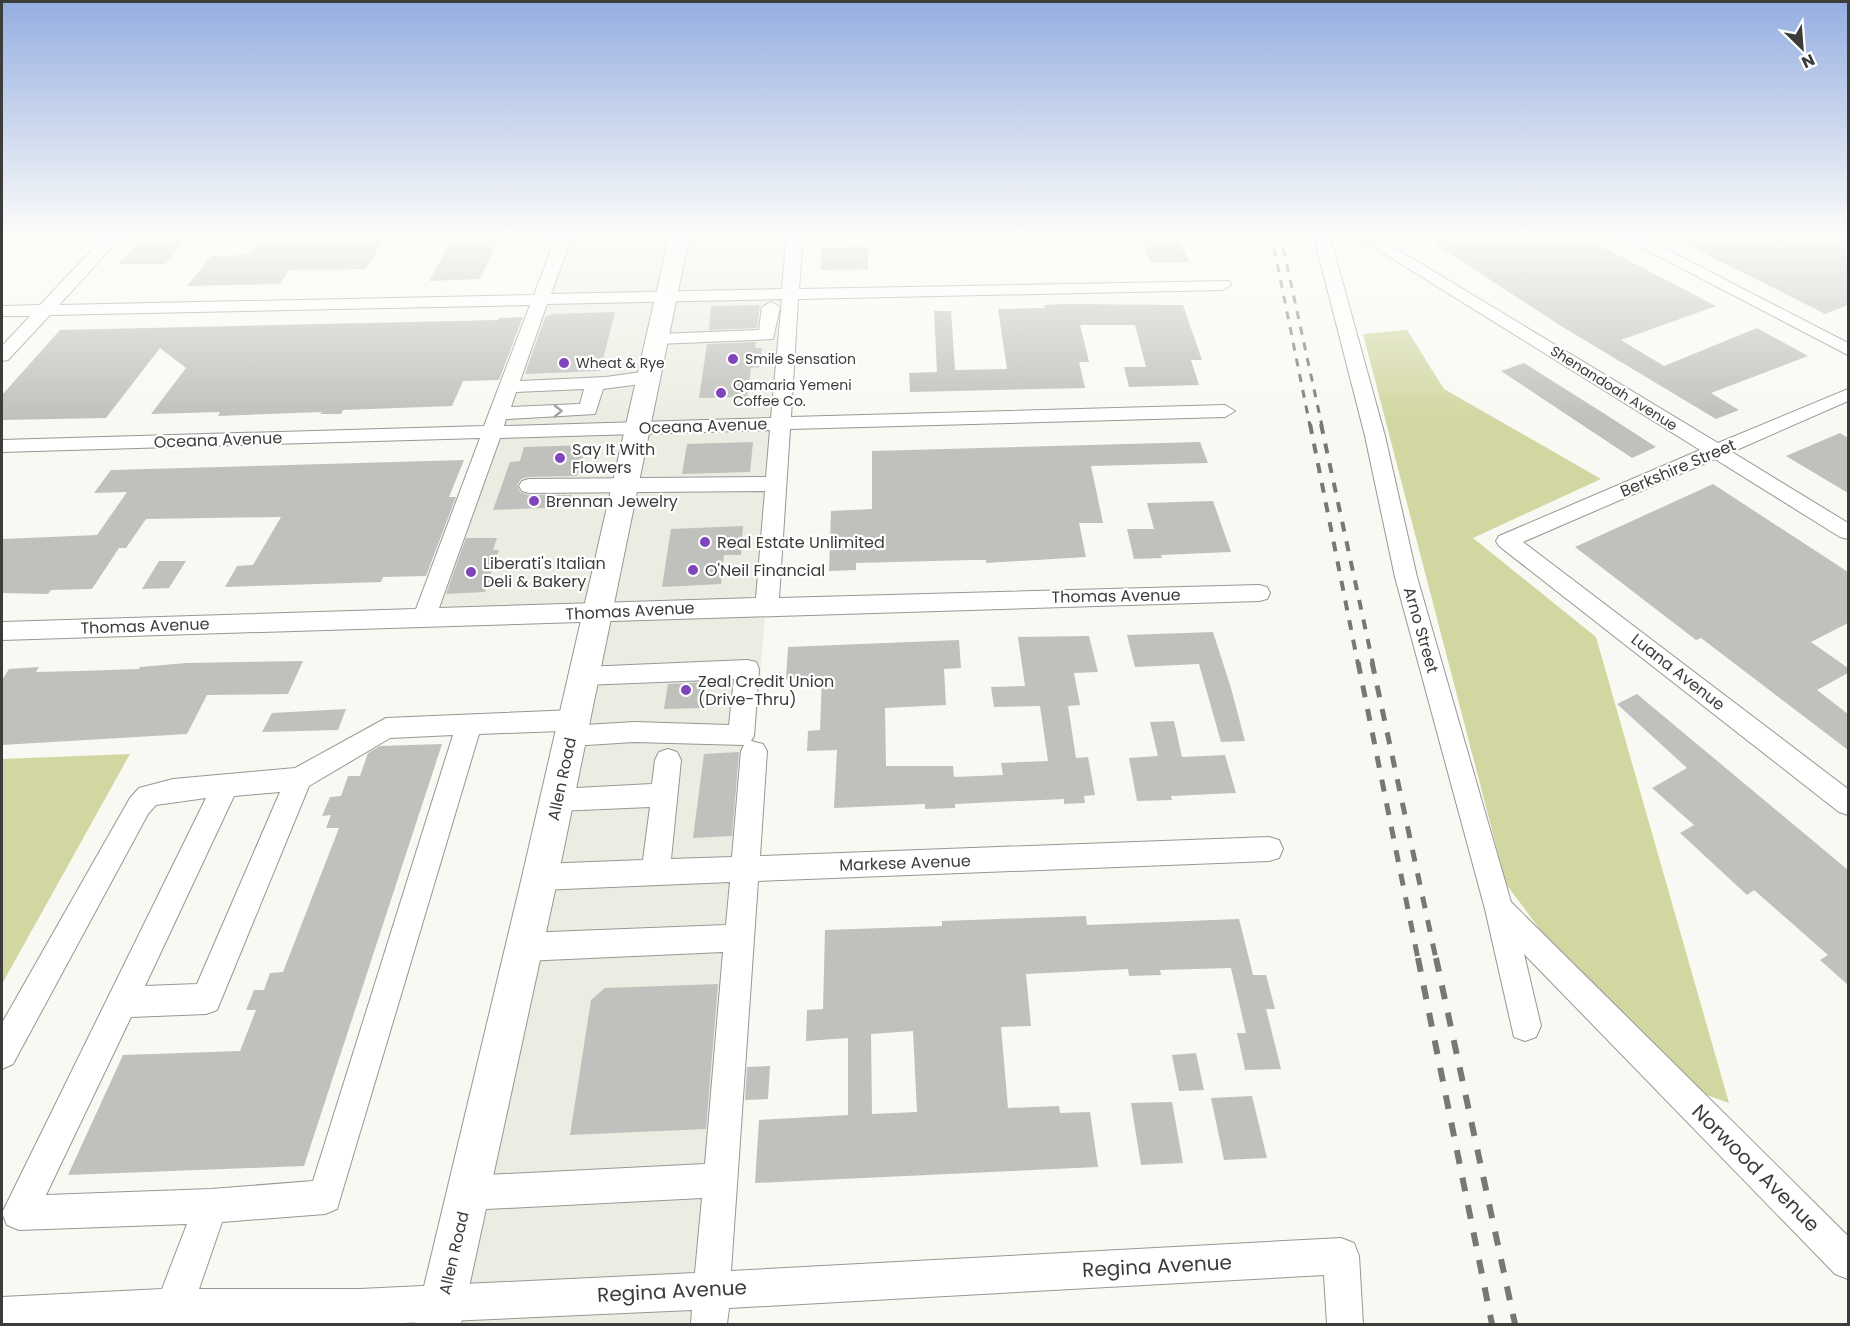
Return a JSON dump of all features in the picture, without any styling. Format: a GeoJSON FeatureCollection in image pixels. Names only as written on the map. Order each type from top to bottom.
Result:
{"type":"FeatureCollection","features":[{"type":"Feature","properties":{"kind":"main road","name":"Allen Road"},"geometry":{"type":"LineString","coordinates":[[440,1314],[525,947],[667,296]]}},
{"type":"Feature","properties":{"kind":"street"},"geometry":{"type":"LineString","coordinates":[[2,356],[58,295]]}},
{"type":"Feature","properties":{"kind":"street"},"geometry":{"type":"LineString","coordinates":[[424,617],[542,295]]}},
{"type":"Feature","properties":{"kind":"street"},"geometry":{"type":"LineString","coordinates":[[2,311],[736,295]]}},
{"type":"Feature","properties":{"kind":"street"},"geometry":{"type":"LineString","coordinates":[[766,604],[790,295]]}},
{"type":"Feature","properties":{"kind":"street","name":"Arno Street"},"geometry":{"type":"LineString","coordinates":[[1337,295],[1375,436],[1406,577],[1499,909],[1525,1026]]}},
{"type":"Feature","properties":{"kind":"street","name":"Shenandoah Avenue"},"geometry":{"type":"LineString","coordinates":[[1463,295],[1848,532]]}},
{"type":"Feature","properties":{"kind":"street"},"geometry":{"type":"LineString","coordinates":[[1742,295],[1848,350]]}},
{"type":"Feature","properties":{"kind":"street"},"geometry":{"type":"LineString","coordinates":[[658,339],[767,335],[771,307]]}},
{"type":"Feature","properties":{"kind":"street"},"geometry":{"type":"LineString","coordinates":[[509,387],[595,383],[648,377]]}},
{"type":"Feature","properties":{"kind":"street"},"geometry":{"type":"LineString","coordinates":[[499,413],[588,410],[595,383]]}},
{"type":"Feature","properties":{"kind":"street","name":"Berkshire Street"},"geometry":{"type":"LineString","coordinates":[[1507,541],[1848,394]]}},
{"type":"Feature","properties":{"kind":"street","name":"Oceana Avenue"},"geometry":{"type":"LineString","coordinates":[[2,446],[1225,411]]}},
{"type":"Feature","properties":{"kind":"street"},"geometry":{"type":"LineString","coordinates":[[529,486],[775,484]]}},
{"type":"Feature","properties":{"kind":"street","name":"Luana Avenue"},"geometry":{"type":"LineString","coordinates":[[1507,541],[1848,804]]}},
{"type":"Feature","properties":{"kind":"street","name":"Thomas Avenue"},"geometry":{"type":"LineString","coordinates":[[2,631],[597,612],[766,604],[1259,593]]}},
{"type":"Feature","properties":{"kind":"street"},"geometry":{"type":"LineString","coordinates":[[2,1053],[139,806],[148,796],[165,792],[299,779],[386,728],[469,724],[741,736],[747,669],[584,676]]}},
{"type":"Feature","properties":{"kind":"street"},"geometry":{"type":"LineString","coordinates":[[225,786],[122,1002],[10,1213],[212,1206],[325,1197],[469,724]]}},
{"type":"Feature","properties":{"kind":"street"},"geometry":{"type":"LineString","coordinates":[[709,1324],[753,751]]}},
{"type":"Feature","properties":{"kind":"street"},"geometry":{"type":"LineString","coordinates":[[656,873],[669,760]]}},
{"type":"Feature","properties":{"kind":"street"},"geometry":{"type":"LineString","coordinates":[[122,1002],[206,999],[299,779]]}},
{"type":"Feature","properties":{"kind":"street"},"geometry":{"type":"LineString","coordinates":[[557,800],[665,795]]}},
{"type":"Feature","properties":{"kind":"street","name":"Markese Avenue"},"geometry":{"type":"LineString","coordinates":[[540,877],[1269,849]]}},
{"type":"Feature","properties":{"kind":"street","name":"Norwood Avenue"},"geometry":{"type":"LineString","coordinates":[[1499,909],[1848,1261]]}},
{"type":"Feature","properties":{"kind":"street"},"geometry":{"type":"LineString","coordinates":[[525,947],[738,938]]}},
{"type":"Feature","properties":{"kind":"street"},"geometry":{"type":"LineString","coordinates":[[467,1193],[720,1180]]}},
{"type":"Feature","properties":{"kind":"street"},"geometry":{"type":"LineString","coordinates":[[170,1316],[212,1206]]}},
{"type":"Feature","properties":{"kind":"street","name":"Regina Avenue"},"geometry":{"type":"LineString","coordinates":[[2,1315],[128,1307],[170,1316],[360,1307],[440,1314],[711,1289],[1341,1256],[1345,1324]]}},
{"type":"Feature","properties":{"kind":"shaded area"},"geometry":{"type":"Polygon","coordinates":[[[542,295],[790,295],[709,1324],[167,1324],[173,1308],[442,1303],[597,613],[424,617],[542,295]]]}},
{"type":"Feature","properties":{"kind":"green space"},"geometry":{"type":"Polygon","coordinates":[[[1407,330],[1444,389],[1601,479],[1473,538],[1596,637],[1729,1103],[1704,1094],[1550,943],[1506,884],[1363,334],[1407,330]]]}},
{"type":"Feature","properties":{"kind":"green space"},"geometry":{"type":"Polygon","coordinates":[[[130,754],[2,984],[2,759],[130,754]]]}},
{"type":"Feature","properties":{"kind":"building"},"geometry":{"type":"Polygon","coordinates":[[[1513,295],[1695,295],[1716,306],[1621,340],[1664,366],[1757,328],[1808,356],[1711,393],[1739,410],[1716,419],[1513,295]]]}},
{"type":"Feature","properties":{"kind":"building"},"geometry":{"type":"Polygon","coordinates":[[[1787,295],[1848,295],[1848,305],[1825,314],[1787,295]]]}},
{"type":"Feature","properties":{"kind":"building"},"geometry":{"type":"Polygon","coordinates":[[[760,305],[757,328],[709,330],[711,306],[760,305]]]}},
{"type":"Feature","properties":{"kind":"building"},"geometry":{"type":"Polygon","coordinates":[[[1044,305],[1183,305],[1202,360],[1191,360],[1199,385],[1129,387],[1124,367],[1146,367],[1135,325],[1080,325],[1089,362],[1079,362],[1085,388],[910,392],[909,373],[937,372],[934,311],[951,311],[955,370],[1007,369],[998,309],[1045,308],[1044,305]]]}},
{"type":"Feature","properties":{"kind":"building"},"geometry":{"type":"Polygon","coordinates":[[[615,312],[600,371],[525,374],[545,317],[553,314],[615,312]]]}},
{"type":"Feature","properties":{"kind":"building"},"geometry":{"type":"Polygon","coordinates":[[[523,317],[499,380],[463,381],[452,406],[343,410],[341,414],[320,414],[322,412],[218,416],[220,412],[151,414],[186,368],[160,348],[106,418],[2,420],[2,395],[60,330],[498,320],[499,318],[523,317]]]}},
{"type":"Feature","properties":{"kind":"building"},"geometry":{"type":"Polygon","coordinates":[[[756,342],[755,348],[762,348],[760,367],[751,368],[747,397],[699,398],[707,344],[756,342]]]}},
{"type":"Feature","properties":{"kind":"building"},"geometry":{"type":"Polygon","coordinates":[[[1524,363],[1656,447],[1632,458],[1501,371],[1524,363]]]}},
{"type":"Feature","properties":{"kind":"building"},"geometry":{"type":"Polygon","coordinates":[[[1840,433],[1848,438],[1848,493],[1786,456],[1840,433]]]}},
{"type":"Feature","properties":{"kind":"building"},"geometry":{"type":"Polygon","coordinates":[[[753,442],[750,472],[682,474],[687,444],[753,442]]]}},
{"type":"Feature","properties":{"kind":"building"},"geometry":{"type":"Polygon","coordinates":[[[1200,442],[1208,463],[1091,466],[1103,523],[1079,523],[1086,557],[986,563],[986,560],[971,560],[856,563],[856,570],[829,571],[831,511],[872,509],[872,451],[1200,442]]]}},
{"type":"Feature","properties":{"kind":"building"},"geometry":{"type":"Polygon","coordinates":[[[586,445],[577,476],[529,477],[521,479],[517,485],[520,492],[528,495],[572,495],[568,507],[493,510],[510,462],[520,461],[524,447],[586,445]]]}},
{"type":"Feature","properties":{"kind":"building"},"geometry":{"type":"Polygon","coordinates":[[[464,460],[449,497],[456,497],[426,576],[383,577],[381,582],[225,587],[237,566],[253,565],[281,517],[146,519],[126,548],[119,548],[92,589],[51,590],[48,594],[2,593],[2,539],[97,535],[127,492],[94,493],[111,470],[464,460]]]}},
{"type":"Feature","properties":{"kind":"building"},"geometry":{"type":"Polygon","coordinates":[[[1713,484],[1848,572],[1848,623],[1811,642],[1848,668],[1848,673],[1817,690],[1848,714],[1848,750],[1701,638],[1696,640],[1575,547],[1713,484]]]}},
{"type":"Feature","properties":{"kind":"building"},"geometry":{"type":"Polygon","coordinates":[[[1213,501],[1231,552],[1161,555],[1162,558],[1134,559],[1127,529],[1154,529],[1147,503],[1213,501]]]}},
{"type":"Feature","properties":{"kind":"building"},"geometry":{"type":"Polygon","coordinates":[[[743,526],[741,555],[724,555],[721,584],[662,587],[671,529],[743,526]]]}},
{"type":"Feature","properties":{"kind":"building","name":"Liberati's Italian Deli & Bakery"},"geometry":{"type":"Polygon","coordinates":[[[466,538],[497,538],[493,550],[499,550],[485,592],[446,594],[466,538]]]}},
{"type":"Feature","properties":{"kind":"building"},"geometry":{"type":"Polygon","coordinates":[[[159,561],[186,561],[169,588],[142,589],[159,561]]]}},
{"type":"Feature","properties":{"kind":"building"},"geometry":{"type":"Polygon","coordinates":[[[1213,632],[1245,741],[1221,742],[1199,664],[1135,667],[1127,635],[1213,632]]]}},
{"type":"Feature","properties":{"kind":"building"},"geometry":{"type":"Polygon","coordinates":[[[1089,636],[1098,672],[1074,673],[1080,705],[1068,706],[1076,758],[1088,757],[1095,795],[1084,796],[1085,803],[1064,804],[1064,799],[955,804],[955,808],[925,809],[925,804],[834,808],[837,750],[807,751],[808,731],[820,730],[822,677],[786,679],[788,647],[959,640],[961,668],[944,669],[946,705],[885,708],[886,766],[953,766],[954,777],[1003,775],[1001,763],[1048,761],[1040,706],[994,707],[991,687],[1025,686],[1018,637],[1089,636]]]}},
{"type":"Feature","properties":{"kind":"building"},"geometry":{"type":"Polygon","coordinates":[[[303,661],[288,694],[207,695],[187,734],[2,745],[2,680],[9,669],[39,667],[36,672],[80,671],[139,669],[140,667],[186,663],[303,661]]]}},
{"type":"Feature","properties":{"kind":"building"},"geometry":{"type":"Polygon","coordinates":[[[706,682],[703,708],[664,709],[668,684],[706,682]]]}},
{"type":"Feature","properties":{"kind":"building"},"geometry":{"type":"Polygon","coordinates":[[[1637,694],[1848,870],[1848,985],[1820,960],[1828,955],[1754,890],[1747,895],[1680,833],[1694,825],[1652,788],[1687,768],[1617,704],[1637,694]]]}},
{"type":"Feature","properties":{"kind":"building"},"geometry":{"type":"Polygon","coordinates":[[[346,709],[338,730],[262,732],[272,713],[346,709]]]}},
{"type":"Feature","properties":{"kind":"building"},"geometry":{"type":"Polygon","coordinates":[[[1174,721],[1182,757],[1225,755],[1236,793],[1171,796],[1172,800],[1137,801],[1129,758],[1158,756],[1150,722],[1174,721]]]}},
{"type":"Feature","properties":{"kind":"building"},"geometry":{"type":"Polygon","coordinates":[[[442,744],[304,1166],[68,1175],[123,1055],[240,1051],[256,1010],[246,1010],[254,990],[264,990],[270,973],[283,972],[339,828],[326,828],[331,815],[322,816],[330,797],[341,796],[348,776],[360,776],[368,753],[380,746],[442,744]]]}},
{"type":"Feature","properties":{"kind":"building"},"geometry":{"type":"Polygon","coordinates":[[[739,752],[732,836],[693,838],[704,754],[739,752]]]}},
{"type":"Feature","properties":{"kind":"building"},"geometry":{"type":"Polygon","coordinates":[[[1086,916],[1087,925],[1239,919],[1253,975],[1266,975],[1275,1009],[1266,1009],[1281,1069],[1245,1070],[1237,1033],[1246,1033],[1231,968],[1160,970],[1161,975],[1129,976],[1128,969],[1026,974],[1031,1026],[1001,1027],[1008,1108],[1059,1106],[1060,1113],[1090,1112],[1098,1167],[755,1183],[759,1120],[848,1115],[848,1038],[806,1041],[807,1010],[823,1009],[825,930],[942,926],[942,921],[1086,916]],[[913,1031],[871,1034],[872,1114],[917,1112],[913,1031]]]}},
{"type":"Feature","properties":{"kind":"building"},"geometry":{"type":"Polygon","coordinates":[[[718,984],[706,1129],[570,1135],[591,1000],[605,988],[718,984]]]}},
{"type":"Feature","properties":{"kind":"building"},"geometry":{"type":"Polygon","coordinates":[[[1196,1053],[1204,1090],[1179,1091],[1172,1055],[1196,1053]]]}},
{"type":"Feature","properties":{"kind":"building"},"geometry":{"type":"Polygon","coordinates":[[[770,1066],[768,1099],[745,1100],[747,1067],[770,1066]]]}},
{"type":"Feature","properties":{"kind":"building"},"geometry":{"type":"Polygon","coordinates":[[[1252,1096],[1267,1158],[1224,1160],[1211,1098],[1252,1096]]]}},
{"type":"Feature","properties":{"kind":"building"},"geometry":{"type":"Polygon","coordinates":[[[1172,1102],[1183,1163],[1141,1165],[1131,1103],[1172,1102]]]}},
{"type":"Feature","properties":{"kind":"railway"},"geometry":{"type":"LineString","coordinates":[[1284,295],[1310,426]]}},
{"type":"Feature","properties":{"kind":"railway"},"geometry":{"type":"LineString","coordinates":[[1293,295],[1322,426]]}},
{"type":"Feature","properties":{"kind":"railway"},"geometry":{"type":"LineString","coordinates":[[1310,424],[1358,664]]}},
{"type":"Feature","properties":{"kind":"railway"},"geometry":{"type":"LineString","coordinates":[[1321,424],[1373,664]]}},
{"type":"Feature","properties":{"kind":"railway"},"geometry":{"type":"LineString","coordinates":[[1358,662],[1418,959]]}},
{"type":"Feature","properties":{"kind":"railway"},"geometry":{"type":"LineString","coordinates":[[1372,662],[1436,959]]}},
{"type":"Feature","properties":{"kind":"railway"},"geometry":{"type":"LineString","coordinates":[[1418,958],[1492,1324]]}},
{"type":"Feature","properties":{"kind":"railway"},"geometry":{"type":"LineString","coordinates":[[1436,958],[1515,1324]]}},
{"type":"Feature","properties":{"kind":"place","name":"Smile Sensation"},"geometry":{"type":"Point","coordinates":[733,359]}},
{"type":"Feature","properties":{"kind":"place","name":"Wheat & Rye"},"geometry":{"type":"Point","coordinates":[564,363]}},
{"type":"Feature","properties":{"kind":"place","name":"Qamaria Yemeni Coffee Co."},"geometry":{"type":"Point","coordinates":[721,393]}},
{"type":"Feature","properties":{"kind":"place","name":"Say It With Flowers"},"geometry":{"type":"Point","coordinates":[560,458]}},
{"type":"Feature","properties":{"kind":"place","name":"Brennan Jewelry"},"geometry":{"type":"Point","coordinates":[534,501]}},
{"type":"Feature","properties":{"kind":"place","name":"Real Estate Unlimited"},"geometry":{"type":"Point","coordinates":[705,542]}},
{"type":"Feature","properties":{"kind":"place","name":"O'Neil Financial"},"geometry":{"type":"Point","coordinates":[693,570]}},
{"type":"Feature","properties":{"kind":"place","name":"Liberati's Italian Deli & Bakery"},"geometry":{"type":"Point","coordinates":[471,572]}},
{"type":"Feature","properties":{"kind":"place","name":"Zeal Credit Union (Drive-Thru)"},"geometry":{"type":"Point","coordinates":[686,690]}}]}
